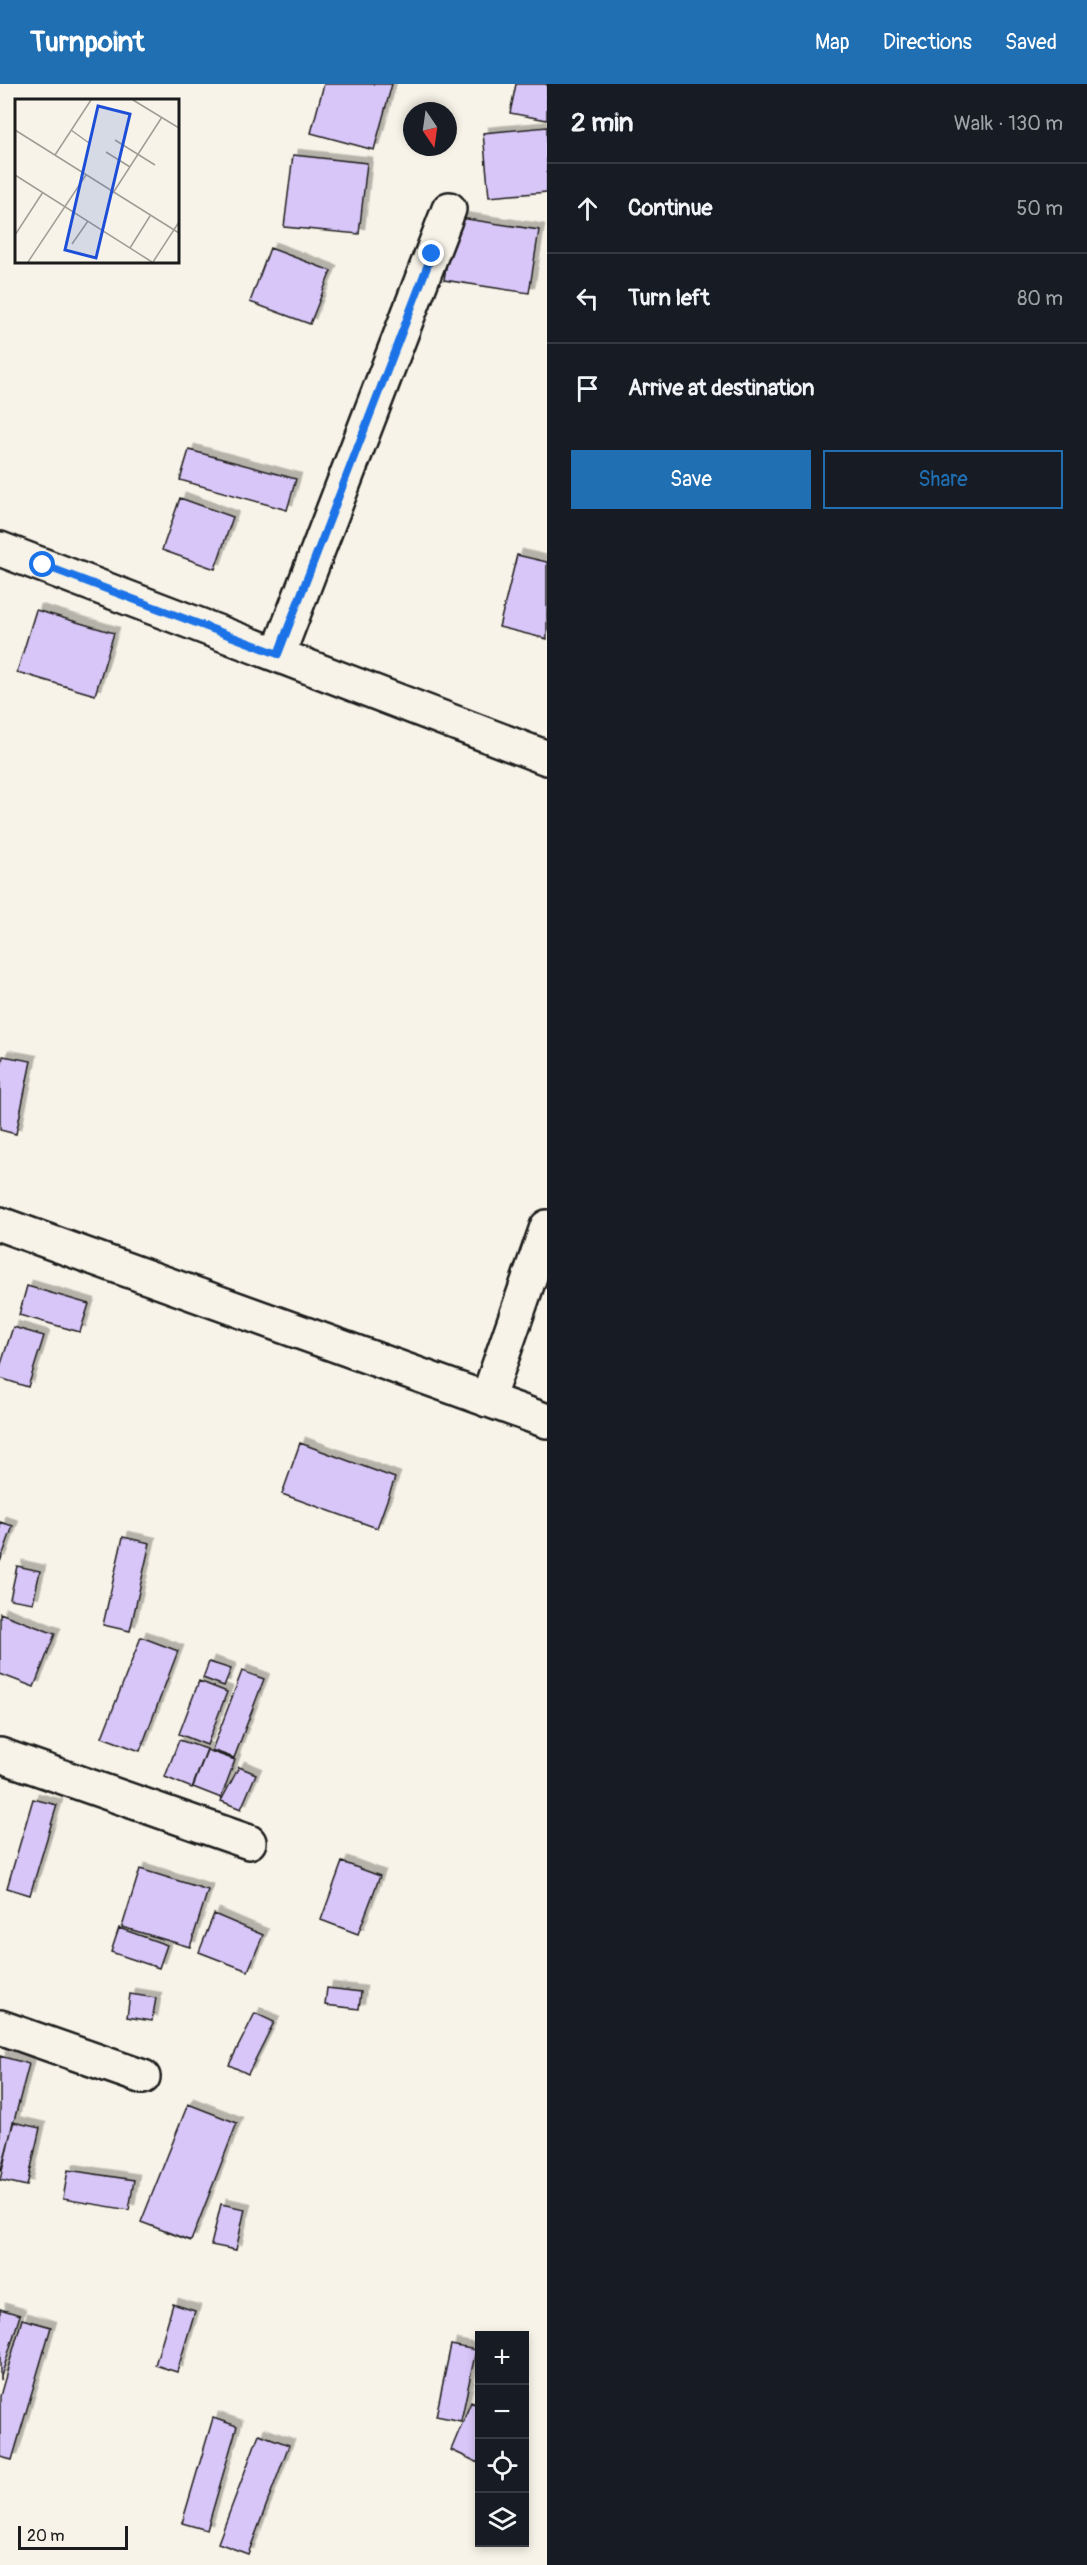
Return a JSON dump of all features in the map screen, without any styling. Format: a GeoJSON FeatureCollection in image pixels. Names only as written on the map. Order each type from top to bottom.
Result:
{"type":"FeatureCollection","features":[{"type":"Feature","properties":{"kind":"street"},"geometry":{"type":"LineString","coordinates":[[278,654],[449,209]]}},
{"type":"Feature","properties":{"kind":"street"},"geometry":{"type":"LineString","coordinates":[[0,549],[547,758]]}},
{"type":"Feature","properties":{"kind":"street"},"geometry":{"type":"LineString","coordinates":[[0,1224],[547,1422]]}},
{"type":"Feature","properties":{"kind":"street"},"geometry":{"type":"LineString","coordinates":[[487,1400],[547,1227]]}},
{"type":"Feature","properties":{"kind":"street"},"geometry":{"type":"LineString","coordinates":[[0,1755],[249,1842]]}},
{"type":"Feature","properties":{"kind":"street"},"geometry":{"type":"LineString","coordinates":[[0,2027],[143,2077]]}},
{"type":"Feature","properties":{"kind":"building"},"geometry":{"type":"Polygon","coordinates":[[[324,84],[392,84],[374,150],[311,133],[324,84]]]}},
{"type":"Feature","properties":{"kind":"building"},"geometry":{"type":"Polygon","coordinates":[[[516,84],[547,84],[547,120],[510,113],[516,84]]]}},
{"type":"Feature","properties":{"kind":"building"},"geometry":{"type":"Polygon","coordinates":[[[547,127],[547,192],[489,197],[483,133],[547,127]]]}},
{"type":"Feature","properties":{"kind":"building"},"geometry":{"type":"Polygon","coordinates":[[[293,155],[367,163],[359,234],[284,227],[293,155]]]}},
{"type":"Feature","properties":{"kind":"building"},"geometry":{"type":"Polygon","coordinates":[[[454,217],[539,230],[529,293],[444,280],[454,217]]]}},
{"type":"Feature","properties":{"kind":"building"},"geometry":{"type":"Polygon","coordinates":[[[270,248],[331,271],[310,324],[250,302],[270,248]]]}},
{"type":"Feature","properties":{"kind":"building"},"geometry":{"type":"Polygon","coordinates":[[[189,450],[296,479],[287,510],[180,480],[189,450]]]}},
{"type":"Feature","properties":{"kind":"building"},"geometry":{"type":"Polygon","coordinates":[[[180,498],[233,517],[215,569],[162,550],[180,498]]]}},
{"type":"Feature","properties":{"kind":"building"},"geometry":{"type":"Polygon","coordinates":[[[517,555],[547,562],[547,639],[499,627],[517,555]]]}},
{"type":"Feature","properties":{"kind":"building"},"geometry":{"type":"Polygon","coordinates":[[[36,610],[114,633],[95,695],[17,672],[36,610]]]}},
{"type":"Feature","properties":{"kind":"building"},"geometry":{"type":"Polygon","coordinates":[[[3,1056],[31,1061],[16,1134],[0,1130],[0,1072],[3,1056]]]}},
{"type":"Feature","properties":{"kind":"building"},"geometry":{"type":"Polygon","coordinates":[[[27,1286],[89,1304],[80,1332],[19,1315],[27,1286]]]}},
{"type":"Feature","properties":{"kind":"building"},"geometry":{"type":"Polygon","coordinates":[[[13,1327],[44,1336],[28,1387],[0,1378],[0,1367],[13,1327]]]}},
{"type":"Feature","properties":{"kind":"building"},"geometry":{"type":"Polygon","coordinates":[[[300,1443],[395,1478],[377,1528],[282,1494],[300,1443]]]}},
{"type":"Feature","properties":{"kind":"building"},"geometry":{"type":"Polygon","coordinates":[[[0,1522],[13,1526],[0,1562],[0,1522]]]}},
{"type":"Feature","properties":{"kind":"building"},"geometry":{"type":"Polygon","coordinates":[[[123,1537],[150,1543],[130,1631],[103,1625],[123,1537]]]}},
{"type":"Feature","properties":{"kind":"building"},"geometry":{"type":"Polygon","coordinates":[[[17,1566],[40,1571],[33,1603],[10,1599],[17,1566]]]}},
{"type":"Feature","properties":{"kind":"building"},"geometry":{"type":"Polygon","coordinates":[[[0,1613],[55,1634],[34,1687],[0,1674],[0,1613]]]}},
{"type":"Feature","properties":{"kind":"building"},"geometry":{"type":"Polygon","coordinates":[[[141,1637],[178,1651],[140,1751],[102,1737],[141,1637]]]}},
{"type":"Feature","properties":{"kind":"building"},"geometry":{"type":"Polygon","coordinates":[[[209,1662],[231,1669],[224,1686],[203,1678],[209,1662]]]}},
{"type":"Feature","properties":{"kind":"building"},"geometry":{"type":"Polygon","coordinates":[[[242,1671],[264,1679],[234,1758],[212,1750],[242,1671]]]}},
{"type":"Feature","properties":{"kind":"building"},"geometry":{"type":"Polygon","coordinates":[[[199,1681],[227,1692],[207,1745],[179,1734],[199,1681]]]}},
{"type":"Feature","properties":{"kind":"building"},"geometry":{"type":"Polygon","coordinates":[[[179,1740],[207,1749],[192,1788],[165,1777],[179,1740]]]}},
{"type":"Feature","properties":{"kind":"building"},"geometry":{"type":"Polygon","coordinates":[[[207,1750],[235,1760],[221,1798],[193,1787],[207,1750]]]}},
{"type":"Feature","properties":{"kind":"building"},"geometry":{"type":"Polygon","coordinates":[[[239,1767],[256,1774],[241,1809],[221,1801],[239,1767]]]}},
{"type":"Feature","properties":{"kind":"building"},"geometry":{"type":"Polygon","coordinates":[[[33,1799],[57,1805],[30,1895],[7,1888],[33,1799]]]}},
{"type":"Feature","properties":{"kind":"building"},"geometry":{"type":"Polygon","coordinates":[[[342,1862],[380,1876],[358,1934],[321,1920],[342,1862]]]}},
{"type":"Feature","properties":{"kind":"building"},"geometry":{"type":"Polygon","coordinates":[[[140,1869],[208,1890],[190,1947],[122,1927],[140,1869]]]}},
{"type":"Feature","properties":{"kind":"building"},"geometry":{"type":"Polygon","coordinates":[[[214,1914],[263,1935],[248,1971],[199,1952],[214,1914]]]}},
{"type":"Feature","properties":{"kind":"building"},"geometry":{"type":"Polygon","coordinates":[[[119,1928],[167,1945],[159,1968],[111,1952],[119,1928]]]}},
{"type":"Feature","properties":{"kind":"building"},"geometry":{"type":"Polygon","coordinates":[[[327,1988],[361,1992],[359,2009],[325,2005],[327,1988]]]}},
{"type":"Feature","properties":{"kind":"building"},"geometry":{"type":"Polygon","coordinates":[[[130,1994],[156,1998],[152,2021],[127,2017],[130,1994]]]}},
{"type":"Feature","properties":{"kind":"building"},"geometry":{"type":"Polygon","coordinates":[[[255,2013],[274,2022],[248,2074],[229,2065],[255,2013]]]}},
{"type":"Feature","properties":{"kind":"building"},"geometry":{"type":"Polygon","coordinates":[[[0,2056],[29,2064],[1,2170],[0,2170],[0,2056]]]}},
{"type":"Feature","properties":{"kind":"building"},"geometry":{"type":"Polygon","coordinates":[[[188,2104],[237,2123],[191,2241],[141,2222],[188,2104]]]}},
{"type":"Feature","properties":{"kind":"building"},"geometry":{"type":"Polygon","coordinates":[[[13,2122],[40,2128],[27,2186],[0,2180],[13,2122]]]}},
{"type":"Feature","properties":{"kind":"building"},"geometry":{"type":"Polygon","coordinates":[[[68,2170],[134,2180],[129,2210],[63,2199],[68,2170]]]}},
{"type":"Feature","properties":{"kind":"building"},"geometry":{"type":"Polygon","coordinates":[[[221,2204],[245,2209],[236,2250],[211,2245],[221,2204]]]}},
{"type":"Feature","properties":{"kind":"building"},"geometry":{"type":"Polygon","coordinates":[[[173,2304],[195,2311],[177,2372],[155,2365],[173,2304]]]}},
{"type":"Feature","properties":{"kind":"building"},"geometry":{"type":"Polygon","coordinates":[[[0,2309],[20,2315],[0,2380],[0,2309]]]}},
{"type":"Feature","properties":{"kind":"building"},"geometry":{"type":"Polygon","coordinates":[[[22,2319],[51,2327],[12,2460],[0,2457],[0,2396],[22,2319]]]}},
{"type":"Feature","properties":{"kind":"building"},"geometry":{"type":"Polygon","coordinates":[[[451,2345],[475,2350],[461,2421],[436,2416],[451,2345]]]}},
{"type":"Feature","properties":{"kind":"building"},"geometry":{"type":"Polygon","coordinates":[[[471,2402],[475,2404],[475,2461],[451,2450],[471,2402]]]}},
{"type":"Feature","properties":{"kind":"building"},"geometry":{"type":"Polygon","coordinates":[[[213,2418],[237,2426],[207,2530],[182,2523],[213,2418]]]}},
{"type":"Feature","properties":{"kind":"building"},"geometry":{"type":"Polygon","coordinates":[[[259,2434],[289,2445],[248,2554],[218,2543],[259,2434]]]}},
{"type":"Feature","properties":{"kind":"route"},"geometry":{"type":"LineString","coordinates":[[43,565],[278,654],[432,254]]}}]}
